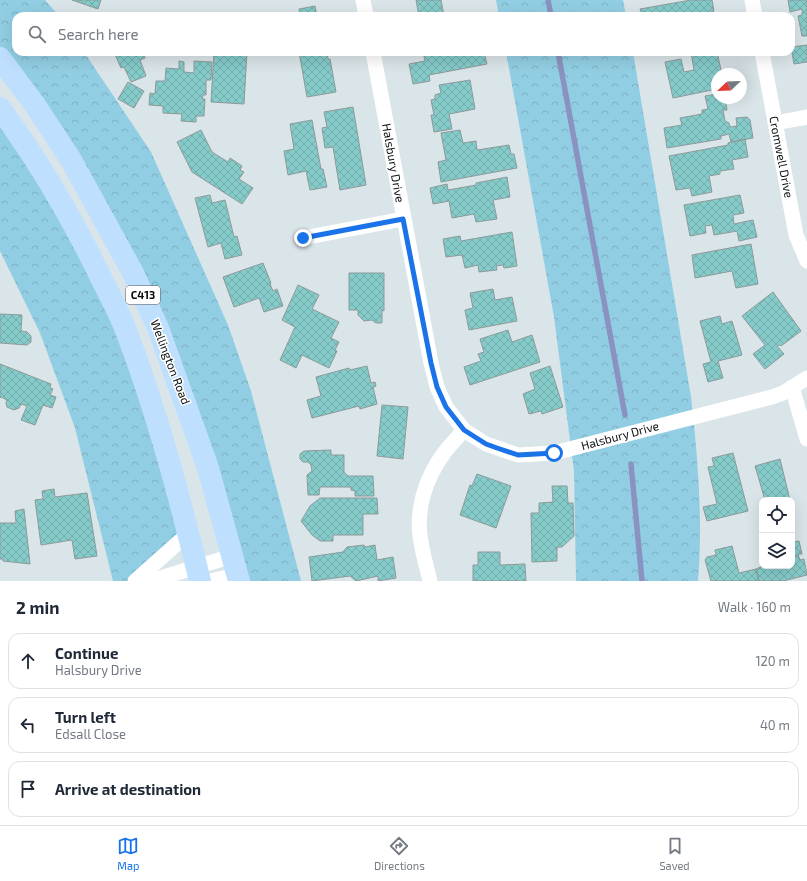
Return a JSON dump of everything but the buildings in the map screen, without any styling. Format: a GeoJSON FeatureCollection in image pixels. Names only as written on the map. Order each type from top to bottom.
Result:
{"type":"FeatureCollection","features":[{"type":"Feature","properties":{"kind":"main road","name":"Wellington Road"},"geometry":{"type":"LineString","coordinates":[[0,58],[35,105],[71,160],[133,273],[158,328],[208,468],[236,571]]}},
{"type":"Feature","properties":{"kind":"main road","name":"C413"},"geometry":{"type":"LineString","coordinates":[[0,108],[24,140],[63,203],[95,264],[125,327],[151,397],[202,576]]}},
{"type":"Feature","properties":{"kind":"street"},"geometry":{"type":"LineString","coordinates":[[364,0],[366,12]]}},
{"type":"Feature","properties":{"kind":"street"},"geometry":{"type":"LineString","coordinates":[[752,0],[754,12]]}},
{"type":"Feature","properties":{"kind":"street","name":"Halsbury Drive"},"geometry":{"type":"LineString","coordinates":[[374,56],[403,219],[437,387],[446,407],[464,430],[486,444],[518,455],[554,453],[772,397],[807,378]]}},
{"type":"Feature","properties":{"kind":"street","name":"Cromwell Drive"},"geometry":{"type":"LineString","coordinates":[[763,56],[796,235],[807,261]]}},
{"type":"Feature","properties":{"kind":"street"},"geometry":{"type":"LineString","coordinates":[[775,123],[807,117]]}},
{"type":"Feature","properties":{"kind":"street"},"geometry":{"type":"LineString","coordinates":[[303,238],[403,219]]}},
{"type":"Feature","properties":{"kind":"street"},"geometry":{"type":"LineString","coordinates":[[792,387],[807,440]]}},
{"type":"Feature","properties":{"kind":"street"},"geometry":{"type":"LineString","coordinates":[[430,581],[420,542],[421,500],[435,467],[444,453],[464,430]]}},
{"type":"Feature","properties":{"kind":"street"},"geometry":{"type":"LineString","coordinates":[[135,581],[189,533]]}},
{"type":"Feature","properties":{"kind":"street"},"geometry":{"type":"LineString","coordinates":[[202,576],[236,571]]}},
{"type":"Feature","properties":{"kind":"street"},"geometry":{"type":"LineString","coordinates":[[151,581],[236,571]]}},
{"type":"Feature","properties":{"kind":"green space"},"geometry":{"type":"Polygon","coordinates":[[[0,0],[45,0],[56,12],[12,12],[12,56],[87,56],[151,152],[228,325],[251,391],[301,581],[238,581],[158,328],[0,58],[0,0]]]}},
{"type":"Feature","properties":{"kind":"green space"},"geometry":{"type":"Polygon","coordinates":[[[496,0],[623,0],[625,12],[498,12],[496,0]]]}},
{"type":"Feature","properties":{"kind":"green space"},"geometry":{"type":"Polygon","coordinates":[[[507,56],[634,56],[691,397],[696,443],[700,512],[698,581],[576,581],[574,471],[554,317],[507,56]]]}},
{"type":"Feature","properties":{"kind":"green space"},"geometry":{"type":"Polygon","coordinates":[[[0,108],[95,264],[189,533],[135,581],[113,581],[75,428],[40,333],[0,251],[0,108]]]}},
{"type":"Feature","properties":{"kind":"waterway"},"geometry":{"type":"LineString","coordinates":[[548,0],[550,12]]}},
{"type":"Feature","properties":{"kind":"waterway"},"geometry":{"type":"LineString","coordinates":[[559,56],[625,415]]}},
{"type":"Feature","properties":{"kind":"waterway"},"geometry":{"type":"LineString","coordinates":[[631,464],[642,581]]}},
{"type":"Feature","properties":{"kind":"route"},"geometry":{"type":"LineString","coordinates":[[303,238],[403,219],[431,363],[437,387],[446,407],[464,430],[486,444],[518,455],[554,453]]}}]}
